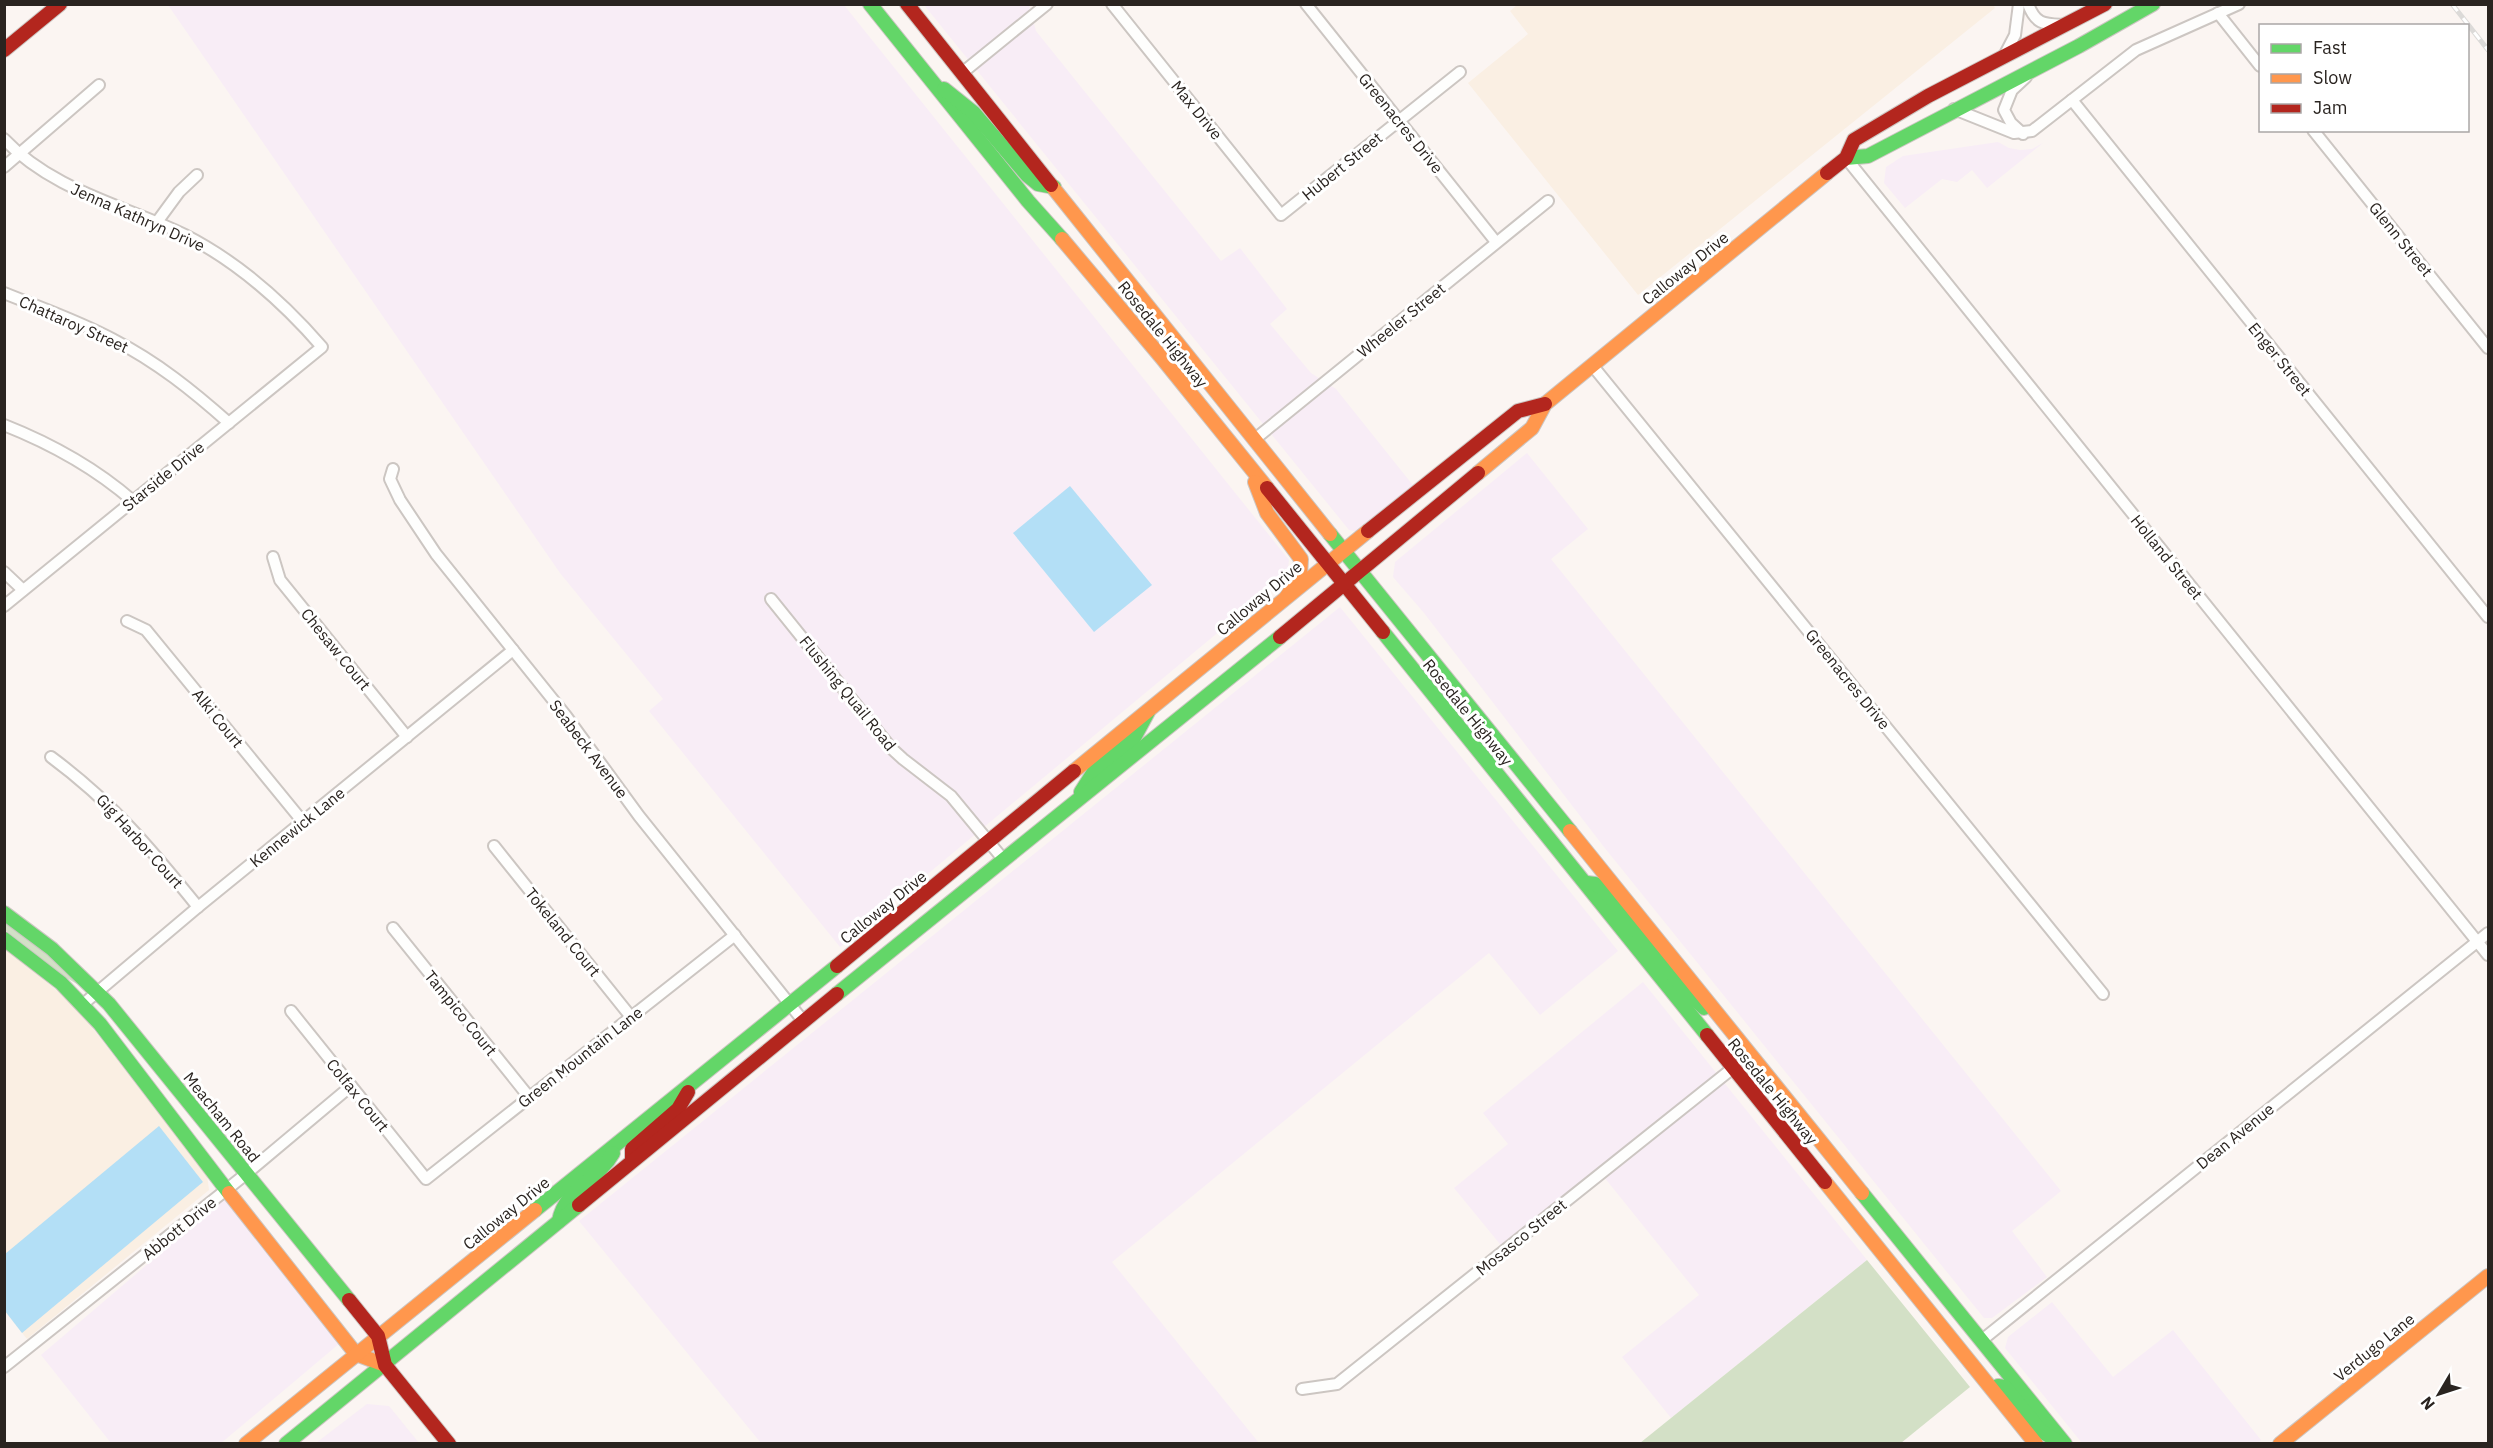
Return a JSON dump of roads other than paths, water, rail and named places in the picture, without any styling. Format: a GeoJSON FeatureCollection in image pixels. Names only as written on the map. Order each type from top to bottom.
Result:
{"type":"FeatureCollection","features":[{"type":"Feature","properties":{"kind":"main road"},"geometry":{"type":"LineString","coordinates":[[4,50],[60,4]]}},
{"type":"Feature","properties":{"kind":"main road","name":"Rosedale Highway"},"geometry":{"type":"LineString","coordinates":[[870,4],[1028,201],[1092,273],[1162,358],[2036,1443]]}},
{"type":"Feature","properties":{"kind":"main road","name":"Rosedale Highway"},"geometry":{"type":"LineString","coordinates":[[907,4],[1360,571],[2063,1443]]}},
{"type":"Feature","properties":{"kind":"main road","name":"Calloway Drive"},"geometry":{"type":"LineString","coordinates":[[286,1443],[385,1365],[632,1161],[1360,571],[1532,428],[1545,404],[1846,158],[1854,140],[1928,96],[2105,4]]}},
{"type":"Feature","properties":{"kind":"main road","name":"Calloway Drive"},"geometry":{"type":"LineString","coordinates":[[1846,158],[1868,156],[2152,4]]}},
{"type":"Feature","properties":{"kind":"main road"},"geometry":{"type":"LineString","coordinates":[[934,83],[958,98],[974,113],[1027,175],[1038,184],[1054,187]]}},
{"type":"Feature","properties":{"kind":"main road","name":"Calloway Drive"},"geometry":{"type":"LineString","coordinates":[[246,1443],[621,1142],[1149,712],[1344,550],[1518,411],[1545,404]]}},
{"type":"Feature","properties":{"kind":"main road"},"geometry":{"type":"LineString","coordinates":[[1238,454],[1255,483],[1267,513],[1301,559],[1300,577],[1287,596]]}},
{"type":"Feature","properties":{"kind":"main road"},"geometry":{"type":"LineString","coordinates":[[1076,801],[1096,769],[1138,736],[1149,712]]}},
{"type":"Feature","properties":{"kind":"main road"},"geometry":{"type":"LineString","coordinates":[[1515,796],[1542,817],[1583,865],[1588,868],[1599,866]]}},
{"type":"Feature","properties":{"kind":"main road"},"geometry":{"type":"LineString","coordinates":[[1585,883],[1595,884],[1603,890],[1686,991],[1740,1040]]}},
{"type":"Feature","properties":{"kind":"main road","name":"Meacham Road"},"geometry":{"type":"LineString","coordinates":[[4,914],[44,941],[98,990],[378,1336],[385,1365],[449,1443]]}},
{"type":"Feature","properties":{"kind":"main road"},"geometry":{"type":"LineString","coordinates":[[4,939],[61,983],[127,1058],[280,1260],[356,1354]]}},
{"type":"Feature","properties":{"kind":"main road"},"geometry":{"type":"LineString","coordinates":[[632,1161],[632,1149],[678,1109],[694,1082]]}},
{"type":"Feature","properties":{"kind":"main road"},"geometry":{"type":"LineString","coordinates":[[559,1221],[560,1209],[603,1168],[621,1142]]}},
{"type":"Feature","properties":{"kind":"main road"},"geometry":{"type":"LineString","coordinates":[[1857,1222],[1890,1248],[1961,1335],[1975,1342],[1982,1340]]}},
{"type":"Feature","properties":{"kind":"main road","name":"Verdugo Lane"},"geometry":{"type":"LineString","coordinates":[[2280,1443],[2488,1276]]}},
{"type":"Feature","properties":{"kind":"main road","name":"Meacham Road"},"geometry":{"type":"LineString","coordinates":[[356,1354],[385,1365]]}},
{"type":"Feature","properties":{"kind":"main road"},"geometry":{"type":"LineString","coordinates":[[1993,1389],[1998,1386],[2005,1387],[2041,1431],[2063,1443]]}},
{"type":"Feature","properties":{"kind":"street"},"geometry":{"type":"LineString","coordinates":[[962,73],[1047,4]]}},
{"type":"Feature","properties":{"kind":"street","name":"Max Drive"},"geometry":{"type":"LineString","coordinates":[[1112,4],[1281,215]]}},
{"type":"Feature","properties":{"kind":"street","name":"Greenacres Drive"},"geometry":{"type":"LineString","coordinates":[[1306,4],[1496,242]]}},
{"type":"Feature","properties":{"kind":"street"},"geometry":{"type":"LineString","coordinates":[[2004,56],[2015,35],[2019,4]]}},
{"type":"Feature","properties":{"kind":"street"},"geometry":{"type":"LineString","coordinates":[[2028,4],[2033,16],[2044,24],[2067,25]]}},
{"type":"Feature","properties":{"kind":"street"},"geometry":{"type":"LineString","coordinates":[[1954,110],[1998,128],[2023,134],[2037,128],[2136,50],[2239,4]]}},
{"type":"Feature","properties":{"kind":"street"},"geometry":{"type":"LineString","coordinates":[[2218,13],[2259,65]]}},
{"type":"Feature","properties":{"kind":"street"},"geometry":{"type":"LineString","coordinates":[[2023,134],[2011,123],[2004,110],[2012,90],[2034,69]]}},
{"type":"Feature","properties":{"kind":"street","name":"Hubert Street"},"geometry":{"type":"LineString","coordinates":[[1281,215],[1460,72]]}},
{"type":"Feature","properties":{"kind":"street"},"geometry":{"type":"LineString","coordinates":[[4,167],[99,85]]}},
{"type":"Feature","properties":{"kind":"street","name":"Enger Street"},"geometry":{"type":"LineString","coordinates":[[2072,100],[2488,617]]}},
{"type":"Feature","properties":{"kind":"street","name":"Glenn Street"},"geometry":{"type":"LineString","coordinates":[[2315,132],[2488,348]]}},
{"type":"Feature","properties":{"kind":"street","name":"Jenna Kathryn Drive"},"geometry":{"type":"LineString","coordinates":[[4,139],[39,169],[75,189],[157,222],[194,240],[236,266],[287,309],[322,347]]}},
{"type":"Feature","properties":{"kind":"street","name":"Holland Street"},"geometry":{"type":"LineString","coordinates":[[1846,158],[2488,955]]}},
{"type":"Feature","properties":{"kind":"street"},"geometry":{"type":"LineString","coordinates":[[157,222],[179,192],[197,175]]}},
{"type":"Feature","properties":{"kind":"street","name":"Wheeler Street"},"geometry":{"type":"LineString","coordinates":[[1255,439],[1548,201]]}},
{"type":"Feature","properties":{"kind":"street","name":"Chattaroy Street"},"geometry":{"type":"LineString","coordinates":[[4,293],[84,325],[143,356],[198,395],[229,423]]}},
{"type":"Feature","properties":{"kind":"street","name":"Starside Drive"},"geometry":{"type":"LineString","coordinates":[[4,606],[322,347]]}},
{"type":"Feature","properties":{"kind":"street","name":"Greenacres Drive"},"geometry":{"type":"LineString","coordinates":[[1592,365],[2103,994]]}},
{"type":"Feature","properties":{"kind":"street"},"geometry":{"type":"LineString","coordinates":[[4,425],[67,453],[94,470],[133,501]]}},
{"type":"Feature","properties":{"kind":"street","name":"Seabeck Avenue"},"geometry":{"type":"LineString","coordinates":[[393,469],[390,479],[417,528],[566,716],[639,816],[804,1022]]}},
{"type":"Feature","properties":{"kind":"street","name":"Chesaw Court"},"geometry":{"type":"LineString","coordinates":[[273,557],[280,580],[407,737]]}},
{"type":"Feature","properties":{"kind":"street"},"geometry":{"type":"LineString","coordinates":[[4,572],[23,590]]}},
{"type":"Feature","properties":{"kind":"street","name":"Flushing Quail Road"},"geometry":{"type":"LineString","coordinates":[[771,599],[891,747],[951,796],[1003,859]]}},
{"type":"Feature","properties":{"kind":"street","name":"Alki Court"},"geometry":{"type":"LineString","coordinates":[[127,621],[146,630],[303,822]]}},
{"type":"Feature","properties":{"kind":"street","name":"Kennewick Lane"},"geometry":{"type":"LineString","coordinates":[[82,1005],[198,907],[513,650]]}},
{"type":"Feature","properties":{"kind":"street","name":"Gig Harbor Court"},"geometry":{"type":"LineString","coordinates":[[51,757],[101,796],[125,819],[198,907]]}},
{"type":"Feature","properties":{"kind":"street","name":"Tokeland Court"},"geometry":{"type":"LineString","coordinates":[[494,846],[631,1017]]}},
{"type":"Feature","properties":{"kind":"street","name":"Tampico Court"},"geometry":{"type":"LineString","coordinates":[[393,928],[529,1097]]}},
{"type":"Feature","properties":{"kind":"street","name":"Dean Avenue"},"geometry":{"type":"LineString","coordinates":[[1982,1340],[2488,933]]}},
{"type":"Feature","properties":{"kind":"street","name":"Green Mountain Lane"},"geometry":{"type":"LineString","coordinates":[[426,1179],[735,935]]}},
{"type":"Feature","properties":{"kind":"street","name":"Colfax Court"},"geometry":{"type":"LineString","coordinates":[[291,1011],[426,1179]]}},
{"type":"Feature","properties":{"kind":"street","name":"Mosasco Street"},"geometry":{"type":"LineString","coordinates":[[1302,1389],[1337,1384],[1733,1068]]}},
{"type":"Feature","properties":{"kind":"street","name":"Abbott Drive"},"geometry":{"type":"LineString","coordinates":[[4,1367],[246,1174],[351,1086]]}},
{"type":"Feature","properties":{"kind":"water"},"geometry":{"type":"Polygon","coordinates":[[[1070,486],[1152,585],[1094,632],[1013,533],[1070,486]]]}},
{"type":"Feature","properties":{"kind":"water"},"geometry":{"type":"Polygon","coordinates":[[[159,1126],[203,1182],[22,1333],[5,1311],[5,1254],[159,1126]]]}},
{"type":"Feature","properties":{"kind":"railway"},"geometry":{"type":"LineString","coordinates":[[2452,4],[2468,24]]}},
{"type":"Feature","properties":{"kind":"railway"},"geometry":{"type":"LineString","coordinates":[[2469,26],[2488,50]]}}]}
